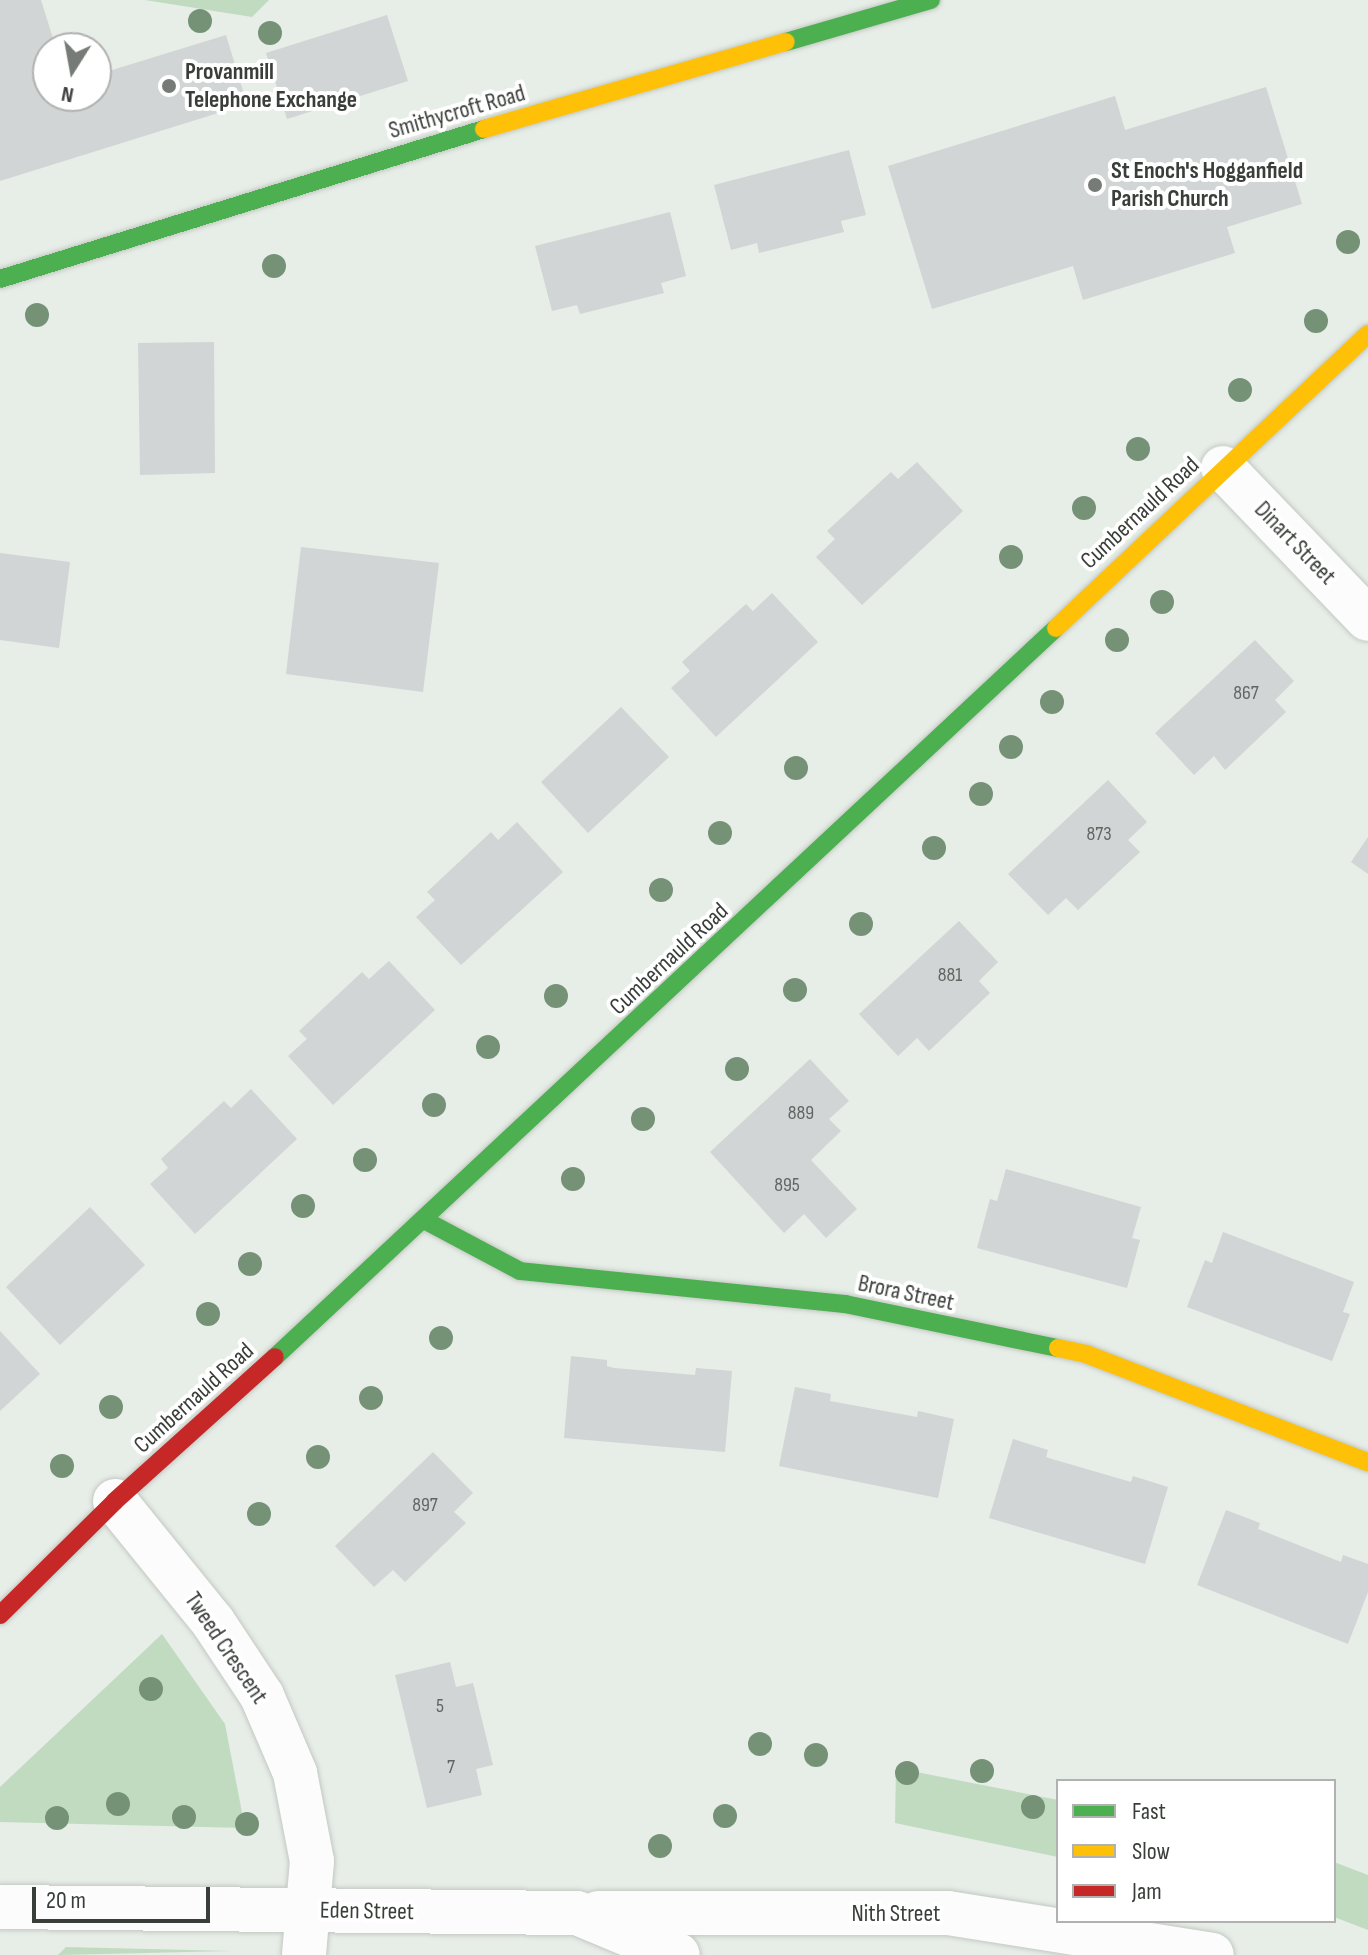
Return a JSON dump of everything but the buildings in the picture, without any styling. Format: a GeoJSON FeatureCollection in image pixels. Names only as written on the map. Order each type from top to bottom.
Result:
{"type":"FeatureCollection","features":[{"type":"Feature","properties":{"kind":"street","name":"Smithycroft Road"},"geometry":{"type":"LineString","coordinates":[[0,279],[859,9],[931,0]]}},
{"type":"Feature","properties":{"kind":"street","name":"Cumbernauld Road"},"geometry":{"type":"LineString","coordinates":[[0,1615],[115,1501],[426,1221],[1368,334]]}},
{"type":"Feature","properties":{"kind":"street","name":"Dinart Street"},"geometry":{"type":"LineString","coordinates":[[1223,468],[1368,619]]}},
{"type":"Feature","properties":{"kind":"street","name":"Brora Street"},"geometry":{"type":"LineString","coordinates":[[426,1221],[520,1271],[845,1304],[1086,1354],[1368,1462]]}},
{"type":"Feature","properties":{"kind":"street","name":"Tweed Crescent"},"geometry":{"type":"LineString","coordinates":[[115,1501],[213,1622],[262,1696],[295,1773],[312,1861],[304,1955]]}},
{"type":"Feature","properties":{"kind":"street","name":"Eden Street"},"geometry":{"type":"LineString","coordinates":[[0,1907],[577,1913],[678,1955]]}},
{"type":"Feature","properties":{"kind":"street","name":"Nith Street"},"geometry":{"type":"LineString","coordinates":[[577,1913],[948,1913],[1212,1955]]}},
{"type":"Feature","properties":{"kind":"green space"},"geometry":{"type":"Polygon","coordinates":[[[145,0],[269,0],[252,17],[145,0]]]}},
{"type":"Feature","properties":{"kind":"green space"},"geometry":{"type":"Polygon","coordinates":[[[162,1634],[225,1724],[245,1828],[0,1822],[0,1787],[162,1634]]]}},
{"type":"Feature","properties":{"kind":"green space"},"geometry":{"type":"Polygon","coordinates":[[[896,1768],[1056,1800],[1056,1857],[895,1823],[896,1768]]]}},
{"type":"Feature","properties":{"kind":"green space"},"geometry":{"type":"Polygon","coordinates":[[[1336,1863],[1368,1875],[1368,1930],[1336,1918],[1336,1863]]]}},
{"type":"Feature","properties":{"kind":"green space"},"geometry":{"type":"Polygon","coordinates":[[[66,1947],[231,1951],[58,1955],[66,1947]]]}},
{"type":"Feature","properties":{"kind":"traffic: fast"},"geometry":{"type":"LineString","coordinates":[[786,42],[931,0]]}},
{"type":"Feature","properties":{"kind":"traffic: fast"},"geometry":{"type":"LineString","coordinates":[[0,279],[484,129]]}},
{"type":"Feature","properties":{"kind":"traffic: fast"},"geometry":{"type":"LineString","coordinates":[[275,1357],[1056,628]]}},
{"type":"Feature","properties":{"kind":"traffic: fast"},"geometry":{"type":"LineString","coordinates":[[426,1221],[520,1271],[845,1304],[1058,1348]]}},
{"type":"Feature","properties":{"kind":"traffic: slow"},"geometry":{"type":"LineString","coordinates":[[484,129],[786,42]]}},
{"type":"Feature","properties":{"kind":"traffic: slow"},"geometry":{"type":"LineString","coordinates":[[1056,628],[1368,334]]}},
{"type":"Feature","properties":{"kind":"traffic: slow"},"geometry":{"type":"LineString","coordinates":[[1058,1348],[1086,1354],[1368,1462]]}},
{"type":"Feature","properties":{"kind":"traffic: jam"},"geometry":{"type":"LineString","coordinates":[[0,1615],[115,1501],[275,1357]]}},
{"type":"Feature","properties":{"kind":"place","name":"Provanmill Telephone Exchange"},"geometry":{"type":"Point","coordinates":[169,86]}},
{"type":"Feature","properties":{"kind":"place","name":"St Enoch's Hogganfield Parish Church"},"geometry":{"type":"Point","coordinates":[1095,185]}}]}
